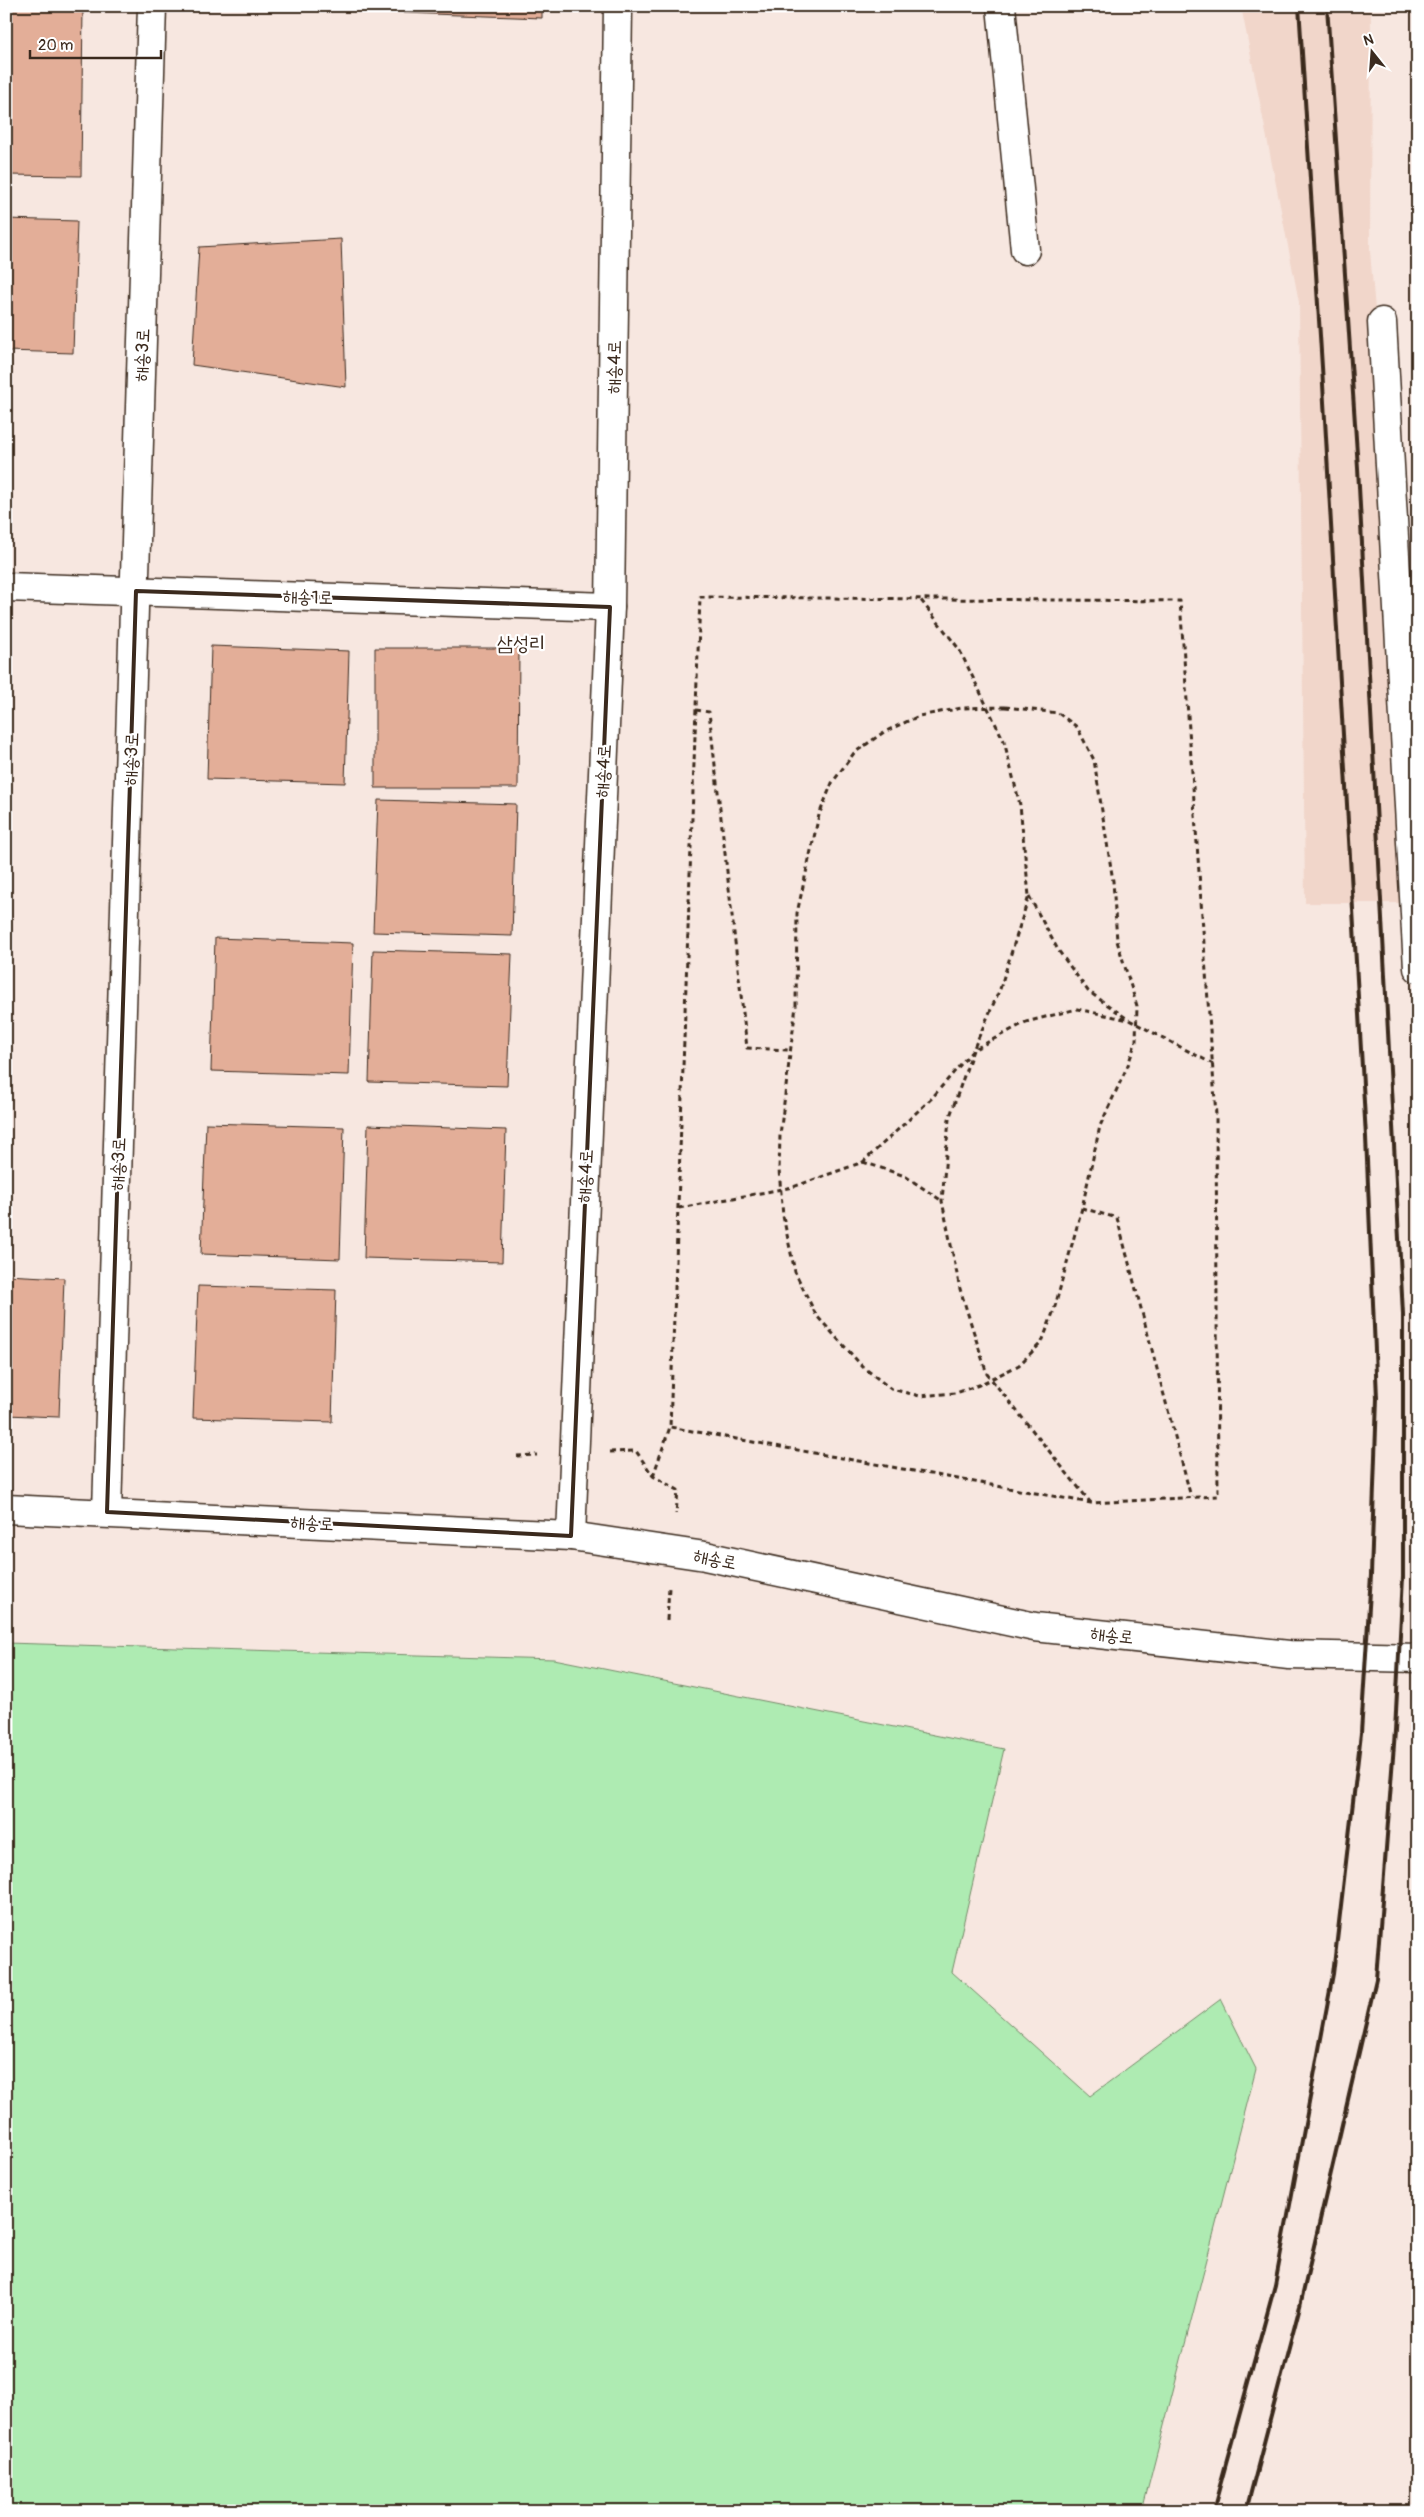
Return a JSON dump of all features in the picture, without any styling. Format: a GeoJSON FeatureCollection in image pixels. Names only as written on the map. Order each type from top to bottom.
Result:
{"type":"FeatureCollection","features":[{"type":"Feature","properties":{"kind":"street","name":"해송3로"},"geometry":{"type":"LineString","coordinates":[[107,1512],[152,6]]}},
{"type":"Feature","properties":{"kind":"street","name":"해송4로"},"geometry":{"type":"LineString","coordinates":[[571,1536],[610,607],[618,6]]}},
{"type":"Feature","properties":{"kind":"street"},"geometry":{"type":"LineString","coordinates":[[1001,6],[1025,250]]}},
{"type":"Feature","properties":{"kind":"street"},"geometry":{"type":"LineString","coordinates":[[1382,322],[1418,968]]}},
{"type":"Feature","properties":{"kind":"street","name":"해송1로"},"geometry":{"type":"LineString","coordinates":[[6,587],[610,607]]}},
{"type":"Feature","properties":{"kind":"street","name":"해송로"},"geometry":{"type":"LineString","coordinates":[[6,1509],[107,1512],[571,1536],[705,1556],[1035,1627],[1289,1655],[1418,1658]]}},
{"type":"Feature","properties":{"kind":"path"},"geometry":{"type":"LineString","coordinates":[[653,1476],[670,1427],[700,597],[1180,601],[1216,1115],[1218,1496],[1091,1503],[670,1427]]}},
{"type":"Feature","properties":{"kind":"path"},"geometry":{"type":"LineString","coordinates":[[920,599],[960,649],[1004,741],[1020,805],[1029,896],[1058,950],[1088,991],[1129,1020],[1212,1064]]}},
{"type":"Feature","properties":{"kind":"path"},"geometry":{"type":"LineString","coordinates":[[1005,707],[1058,713],[1077,727],[1094,760],[1113,881],[1117,941],[1137,1006],[1136,1041],[1128,1065],[1100,1126],[1082,1208],[1054,1310],[1042,1342],[1019,1366],[979,1385],[956,1393],[920,1396],[891,1388],[863,1368],[816,1315],[795,1272],[783,1216],[780,1135],[790,1050],[796,1006],[797,913],[819,816],[832,783],[854,753],[884,732],[919,716],[962,708],[1005,707]]}},
{"type":"Feature","properties":{"kind":"path"},"geometry":{"type":"LineString","coordinates":[[696,710],[709,712],[747,1048],[790,1050]]}},
{"type":"Feature","properties":{"kind":"path"},"geometry":{"type":"LineString","coordinates":[[1029,896],[1000,989],[973,1050],[950,1119],[942,1201],[960,1289],[987,1374],[1091,1503]]}},
{"type":"Feature","properties":{"kind":"path"},"geometry":{"type":"LineString","coordinates":[[678,1208],[793,1187],[863,1162],[931,1099],[973,1050],[1026,1022],[1077,1009],[1129,1020]]}},
{"type":"Feature","properties":{"kind":"path"},"geometry":{"type":"LineString","coordinates":[[863,1162],[905,1176],[942,1201]]}},
{"type":"Feature","properties":{"kind":"path"},"geometry":{"type":"LineString","coordinates":[[1082,1208],[1117,1218],[1191,1497]]}},
{"type":"Feature","properties":{"kind":"path"},"geometry":{"type":"LineString","coordinates":[[636,1451],[653,1476],[678,1490]]}},
{"type":"Feature","properties":{"kind":"highlighted area"},"geometry":{"type":"Polygon","coordinates":[[[136,591],[610,607],[571,1536],[107,1512],[136,591]]]}},
{"type":"Feature","properties":{"kind":"shaded area"},"geometry":{"type":"Polygon","coordinates":[[[1241,6],[1371,6],[1370,251],[1376,322],[1408,903],[1305,903],[1299,302],[1241,6]]]}},
{"type":"Feature","properties":{"kind":"green space"},"geometry":{"type":"Polygon","coordinates":[[[6,1643],[554,1659],[1004,1749],[952,1972],[1090,2096],[1221,1999],[1256,2069],[1142,2511],[6,2511],[6,1643]]]}},
{"type":"Feature","properties":{"kind":"building"},"geometry":{"type":"Polygon","coordinates":[[[6,6],[83,6],[81,176],[6,175],[6,6]]]}},
{"type":"Feature","properties":{"kind":"building"},"geometry":{"type":"Polygon","coordinates":[[[404,6],[542,6],[542,18],[404,13],[404,6]]]}},
{"type":"Feature","properties":{"kind":"building"},"geometry":{"type":"Polygon","coordinates":[[[1415,135],[1418,135],[1418,150],[1416,150],[1415,135]]]}},
{"type":"Feature","properties":{"kind":"building"},"geometry":{"type":"Polygon","coordinates":[[[6,219],[77,221],[73,353],[6,351],[6,219]]]}},
{"type":"Feature","properties":{"kind":"building"},"geometry":{"type":"Polygon","coordinates":[[[341,239],[346,387],[192,365],[199,247],[341,239]]]}},
{"type":"Feature","properties":{"kind":"building"},"geometry":{"type":"Polygon","coordinates":[[[211,646],[349,651],[345,783],[207,779],[211,646]]]}},
{"type":"Feature","properties":{"kind":"building"},"geometry":{"type":"Polygon","coordinates":[[[375,648],[519,648],[518,788],[375,788],[375,648]]]}},
{"type":"Feature","properties":{"kind":"building"},"geometry":{"type":"Polygon","coordinates":[[[378,800],[516,804],[512,936],[373,932],[378,800]]]}},
{"type":"Feature","properties":{"kind":"building"},"geometry":{"type":"Polygon","coordinates":[[[215,938],[353,943],[349,1075],[211,1071],[215,938]]]}},
{"type":"Feature","properties":{"kind":"building"},"geometry":{"type":"Polygon","coordinates":[[[373,950],[512,954],[507,1086],[369,1082],[373,950]]]}},
{"type":"Feature","properties":{"kind":"building"},"geometry":{"type":"Polygon","coordinates":[[[206,1123],[344,1127],[340,1259],[201,1254],[206,1123]]]}},
{"type":"Feature","properties":{"kind":"building"},"geometry":{"type":"Polygon","coordinates":[[[368,1125],[506,1130],[502,1262],[364,1258],[368,1125]]]}},
{"type":"Feature","properties":{"kind":"building"},"geometry":{"type":"Polygon","coordinates":[[[6,1275],[64,1278],[59,1417],[6,1415],[6,1275]]]}},
{"type":"Feature","properties":{"kind":"building"},"geometry":{"type":"Polygon","coordinates":[[[198,1286],[336,1290],[332,1422],[193,1418],[198,1286]]]}},
{"type":"Feature","properties":{"kind":"railway"},"geometry":{"type":"LineString","coordinates":[[1213,2511],[1275,2285],[1333,1974],[1361,1733],[1371,1575],[1377,1398],[1366,1137],[1322,367],[1299,6]]}},
{"type":"Feature","properties":{"kind":"railway"},"geometry":{"type":"LineString","coordinates":[[1246,2511],[1300,2306],[1376,1979],[1395,1731],[1403,1577],[1403,1314],[1358,468],[1327,6]]}},
{"type":"Feature","properties":{"kind":"district","name":"삼성리"},"geometry":{"type":"Point","coordinates":[521,643]}}]}
